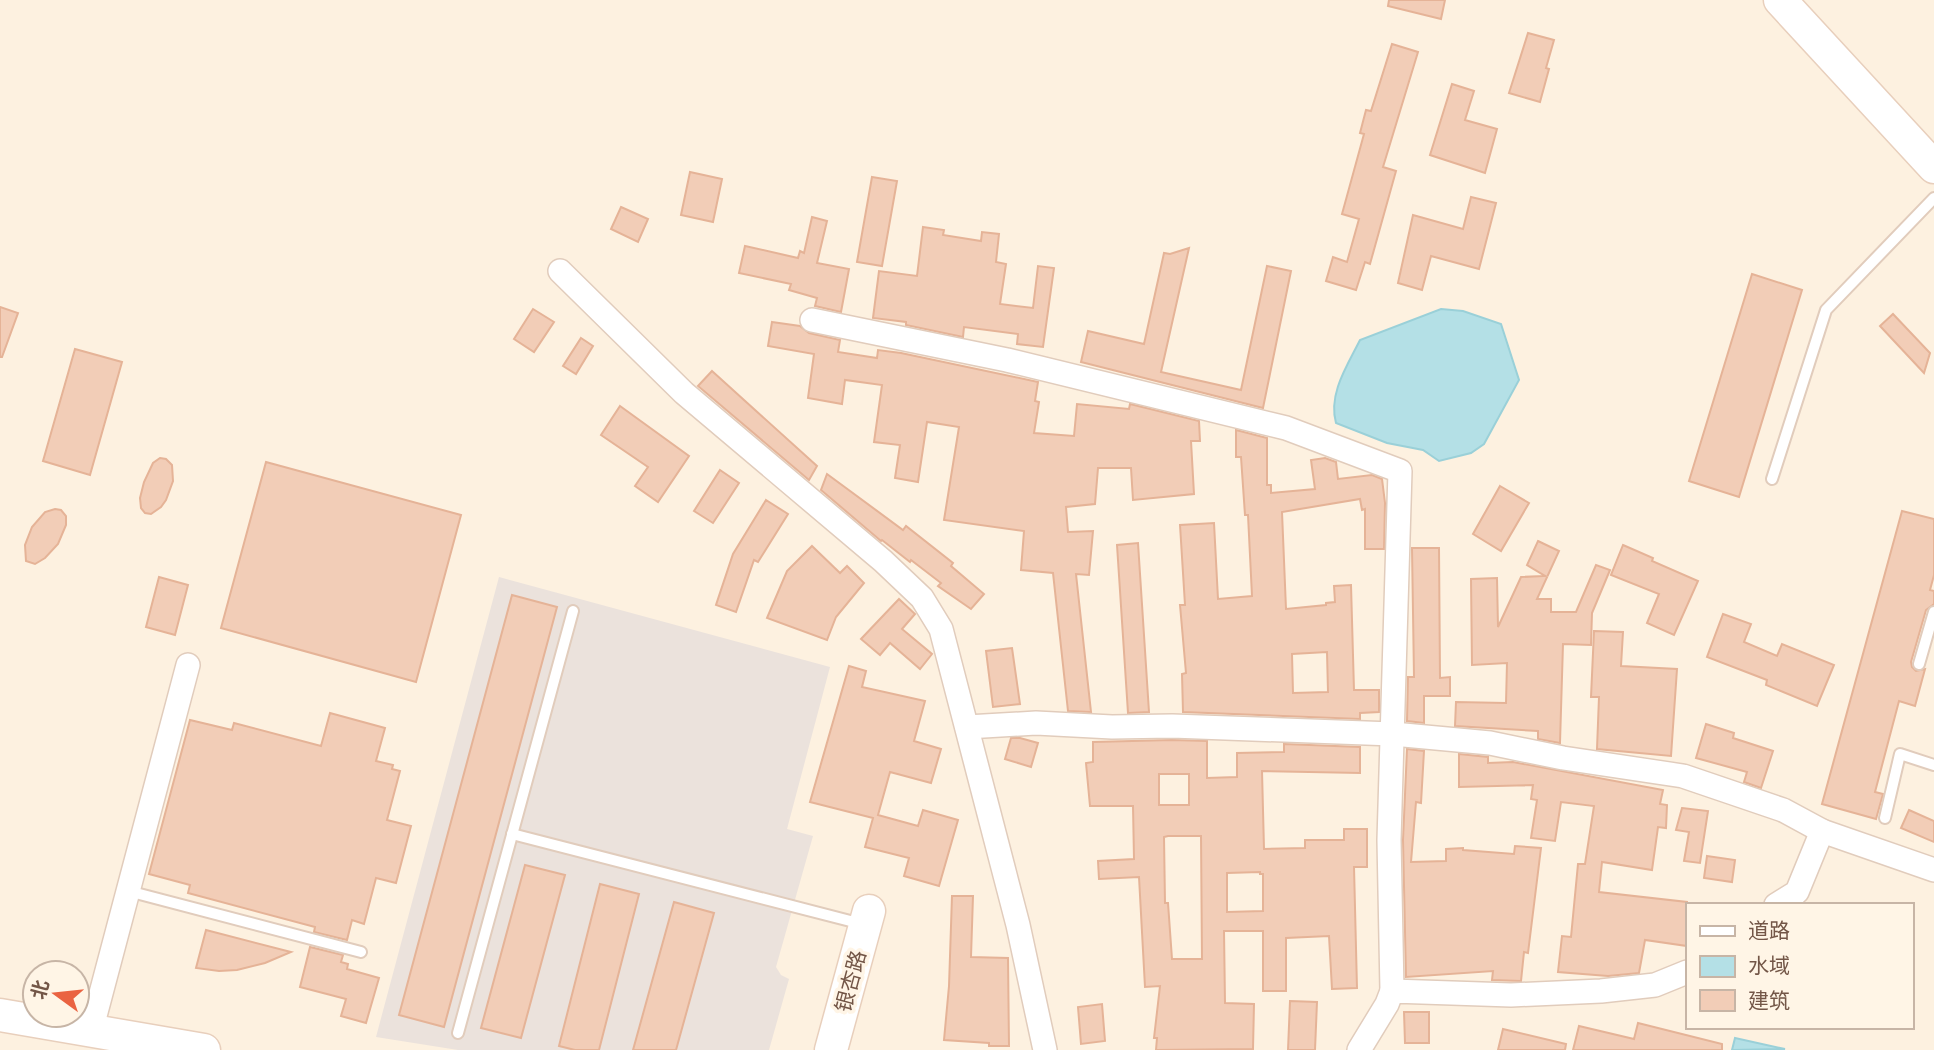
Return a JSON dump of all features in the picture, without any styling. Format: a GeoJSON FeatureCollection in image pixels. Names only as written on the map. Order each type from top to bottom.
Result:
{"type":"FeatureCollection","features":[{"type":"Feature","properties":{"kind":"street"},"geometry":{"type":"LineString","coordinates":[[1780,0],[1934,167]]}},
{"type":"Feature","properties":{"kind":"street"},"geometry":{"type":"LineString","coordinates":[[560,271],[684,393],[883,561],[922,598],[941,629],[1018,925],[1045,1050]]}},
{"type":"Feature","properties":{"kind":"street"},"geometry":{"type":"LineString","coordinates":[[812,320],[1007,360],[1286,428],[1400,471],[1389,840],[1392,991],[1359,1050]]}},
{"type":"Feature","properties":{"kind":"street"},"geometry":{"type":"LineString","coordinates":[[91,1031],[188,665]]}},
{"type":"Feature","properties":{"kind":"street"},"geometry":{"type":"LineString","coordinates":[[967,727],[1036,723],[1112,727],[1172,726],[1393,734],[1490,743],[1563,758],[1683,776],[1783,810],[1822,831],[1934,870]]}},
{"type":"Feature","properties":{"kind":"street"},"geometry":{"type":"LineString","coordinates":[[1779,903],[1797,892],[1822,831]]}},
{"type":"Feature","properties":{"kind":"street","name":"银杏路"},"geometry":{"type":"LineString","coordinates":[[831,1050],[867,918]]}},
{"type":"Feature","properties":{"kind":"street"},"geometry":{"type":"LineString","coordinates":[[1392,991],[1511,996],[1601,992],[1655,985],[1686,972]]}},
{"type":"Feature","properties":{"kind":"street"},"geometry":{"type":"LineString","coordinates":[[0,1015],[204,1050]]}},
{"type":"Feature","properties":{"kind":"lane"},"geometry":{"type":"LineString","coordinates":[[1772,479],[1826,310],[1934,198]]}},
{"type":"Feature","properties":{"kind":"lane"},"geometry":{"type":"LineString","coordinates":[[458,1033],[573,611]]}},
{"type":"Feature","properties":{"kind":"lane"},"geometry":{"type":"LineString","coordinates":[[1919,664],[1934,612]]}},
{"type":"Feature","properties":{"kind":"lane"},"geometry":{"type":"LineString","coordinates":[[1885,818],[1900,754],[1934,765]]}},
{"type":"Feature","properties":{"kind":"lane"},"geometry":{"type":"LineString","coordinates":[[512,834],[867,918]]}},
{"type":"Feature","properties":{"kind":"lane"},"geometry":{"type":"LineString","coordinates":[[128,891],[361,952]]}},
{"type":"Feature","properties":{"kind":"shaded area"},"geometry":{"type":"Polygon","coordinates":[[[499,577],[830,667],[787,829],[813,836],[776,967],[781,975],[789,979],[769,1050],[458,1050],[376,1037],[499,577]]]}},
{"type":"Feature","properties":{"kind":"water"},"geometry":{"type":"Polygon","coordinates":[[[1441,309],[1463,311],[1501,324],[1519,380],[1484,444],[1471,453],[1439,461],[1423,450],[1387,443],[1336,423],[1334,412],[1337,391],[1360,340],[1441,309]]]}},
{"type":"Feature","properties":{"kind":"water"},"geometry":{"type":"Polygon","coordinates":[[[1735,1038],[1785,1049],[1732,1050],[1735,1038]]]}},
{"type":"Feature","properties":{"kind":"building"},"geometry":{"type":"Polygon","coordinates":[[[1389,0],[1445,0],[1441,19],[1388,6],[1389,0]]]}},
{"type":"Feature","properties":{"kind":"building"},"geometry":{"type":"Polygon","coordinates":[[[1528,33],[1554,40],[1540,102],[1509,93],[1528,33]]]}},
{"type":"Feature","properties":{"kind":"building"},"geometry":{"type":"Polygon","coordinates":[[[1392,44],[1418,52],[1383,167],[1396,171],[1370,264],[1365,262],[1356,290],[1326,281],[1333,257],[1347,262],[1359,219],[1342,214],[1364,134],[1360,133],[1366,110],[1371,111],[1392,44]]]}},
{"type":"Feature","properties":{"kind":"building"},"geometry":{"type":"Polygon","coordinates":[[[1452,84],[1474,91],[1465,120],[1497,129],[1485,173],[1430,155],[1452,84]]]}},
{"type":"Feature","properties":{"kind":"building"},"geometry":{"type":"Polygon","coordinates":[[[690,172],[722,179],[713,222],[681,215],[690,172]]]}},
{"type":"Feature","properties":{"kind":"building"},"geometry":{"type":"Polygon","coordinates":[[[872,177],[897,181],[882,266],[857,262],[872,177]]]}},
{"type":"Feature","properties":{"kind":"building"},"geometry":{"type":"Polygon","coordinates":[[[1471,197],[1496,203],[1479,269],[1431,256],[1422,290],[1398,283],[1413,215],[1463,229],[1471,197]]]}},
{"type":"Feature","properties":{"kind":"building"},"geometry":{"type":"Polygon","coordinates":[[[621,207],[648,219],[638,242],[611,229],[621,207]]]}},
{"type":"Feature","properties":{"kind":"building"},"geometry":{"type":"Polygon","coordinates":[[[812,217],[827,221],[817,263],[849,269],[841,312],[815,306],[817,298],[789,290],[791,284],[739,273],[745,246],[798,258],[800,251],[804,253],[812,217]]]}},
{"type":"Feature","properties":{"kind":"building"},"geometry":{"type":"Polygon","coordinates":[[[923,227],[944,230],[943,235],[981,241],[982,232],[999,234],[996,262],[1006,264],[1000,304],[1033,308],[1038,266],[1054,268],[1043,347],[1017,344],[1018,334],[964,327],[963,337],[906,325],[906,322],[873,318],[879,271],[917,276],[923,227]]]}},
{"type":"Feature","properties":{"kind":"building"},"geometry":{"type":"Polygon","coordinates":[[[1189,248],[1161,372],[1241,390],[1267,266],[1291,271],[1263,408],[1081,362],[1088,331],[1144,344],[1164,253],[1170,254],[1189,248]]]}},
{"type":"Feature","properties":{"kind":"building"},"geometry":{"type":"Polygon","coordinates":[[[1752,274],[1802,290],[1739,497],[1689,481],[1752,274]]]}},
{"type":"Feature","properties":{"kind":"building"},"geometry":{"type":"Polygon","coordinates":[[[0,307],[18,313],[2,357],[0,357],[0,307]]]}},
{"type":"Feature","properties":{"kind":"building"},"geometry":{"type":"Polygon","coordinates":[[[533,309],[554,322],[534,352],[514,339],[533,309]]]}},
{"type":"Feature","properties":{"kind":"building"},"geometry":{"type":"Polygon","coordinates":[[[1893,314],[1930,353],[1924,373],[1880,326],[1893,314]]]}},
{"type":"Feature","properties":{"kind":"building"},"geometry":{"type":"Polygon","coordinates":[[[772,322],[800,326],[809,333],[840,340],[838,352],[877,358],[878,350],[901,353],[1038,382],[1035,401],[1039,402],[1034,433],[1074,436],[1077,404],[1129,409],[1130,404],[1199,421],[1200,441],[1191,441],[1194,494],[1133,500],[1131,468],[1098,468],[1095,504],[1066,507],[1068,532],[1093,531],[1089,575],[1076,574],[1091,712],[1068,711],[1053,573],[1021,570],[1024,531],[944,520],[959,427],[927,422],[918,482],[895,478],[900,445],[874,442],[882,385],[845,380],[842,404],[808,398],[814,354],[768,346],[772,322]]]}},
{"type":"Feature","properties":{"kind":"building"},"geometry":{"type":"Polygon","coordinates":[[[581,338],[593,346],[576,374],[563,366],[581,338]]]}},
{"type":"Feature","properties":{"kind":"building"},"geometry":{"type":"Polygon","coordinates":[[[75,349],[122,362],[90,475],[43,461],[75,349]]]}},
{"type":"Feature","properties":{"kind":"building"},"geometry":{"type":"Polygon","coordinates":[[[712,371],[817,466],[809,480],[698,386],[712,371]]]}},
{"type":"Feature","properties":{"kind":"building"},"geometry":{"type":"Polygon","coordinates":[[[620,406],[689,456],[658,502],[635,486],[648,467],[601,435],[620,406]]]}},
{"type":"Feature","properties":{"kind":"building"},"geometry":{"type":"Polygon","coordinates":[[[1236,430],[1267,438],[1267,485],[1271,485],[1271,493],[1315,489],[1311,460],[1325,458],[1336,462],[1338,479],[1372,475],[1382,479],[1385,503],[1384,549],[1365,549],[1365,509],[1362,510],[1360,499],[1282,512],[1286,609],[1335,602],[1334,586],[1351,585],[1354,690],[1379,690],[1379,712],[1360,713],[1360,719],[1183,712],[1182,674],[1186,673],[1180,605],[1185,605],[1180,525],[1214,523],[1218,599],[1252,596],[1248,515],[1245,515],[1241,457],[1236,457],[1236,430]],[[1327,652],[1292,654],[1293,693],[1328,692],[1327,652]]]}},
{"type":"Feature","properties":{"kind":"building"},"geometry":{"type":"Polygon","coordinates":[[[160,458],[166,459],[172,465],[173,481],[161,507],[151,514],[145,513],[141,508],[140,498],[144,482],[153,463],[160,458]]]}},
{"type":"Feature","properties":{"kind":"building"},"geometry":{"type":"Polygon","coordinates":[[[266,462],[461,515],[416,682],[221,628],[266,462]]]}},
{"type":"Feature","properties":{"kind":"building"},"geometry":{"type":"Polygon","coordinates":[[[720,470],[739,483],[713,523],[694,511],[720,470]]]}},
{"type":"Feature","properties":{"kind":"building"},"geometry":{"type":"Polygon","coordinates":[[[827,474],[903,530],[906,526],[953,563],[951,566],[984,594],[971,609],[938,586],[941,583],[881,541],[821,490],[827,474]]]}},
{"type":"Feature","properties":{"kind":"building"},"geometry":{"type":"Polygon","coordinates":[[[1500,486],[1529,503],[1501,551],[1473,534],[1500,486]]]}},
{"type":"Feature","properties":{"kind":"building"},"geometry":{"type":"Polygon","coordinates":[[[766,500],[788,514],[758,562],[754,560],[736,612],[716,605],[733,554],[766,500]]]}},
{"type":"Feature","properties":{"kind":"building"},"geometry":{"type":"Polygon","coordinates":[[[61,510],[66,516],[66,525],[58,544],[35,564],[26,561],[25,545],[32,527],[45,512],[61,510]]]}},
{"type":"Feature","properties":{"kind":"building"},"geometry":{"type":"Polygon","coordinates":[[[1902,511],[1934,519],[1934,575],[1930,590],[1934,591],[1934,604],[1926,610],[1911,662],[1916,671],[1925,669],[1915,706],[1899,701],[1875,792],[1883,794],[1876,819],[1822,804],[1902,511]]]}},
{"type":"Feature","properties":{"kind":"building"},"geometry":{"type":"Polygon","coordinates":[[[1538,541],[1559,551],[1537,599],[1551,599],[1551,612],[1576,612],[1596,565],[1610,570],[1592,613],[1591,645],[1563,644],[1560,743],[1538,739],[1538,731],[1455,726],[1456,702],[1506,703],[1507,663],[1472,665],[1471,579],[1497,578],[1498,627],[1521,577],[1545,576],[1527,565],[1538,541]]]}},
{"type":"Feature","properties":{"kind":"building"},"geometry":{"type":"Polygon","coordinates":[[[1138,543],[1149,712],[1128,713],[1117,545],[1138,543]]]}},
{"type":"Feature","properties":{"kind":"building"},"geometry":{"type":"Polygon","coordinates":[[[1623,545],[1698,581],[1674,635],[1647,623],[1659,594],[1611,575],[1623,545]]]}},
{"type":"Feature","properties":{"kind":"building"},"geometry":{"type":"Polygon","coordinates":[[[812,546],[840,573],[847,566],[864,583],[836,617],[827,640],[767,618],[787,571],[812,546]]]}},
{"type":"Feature","properties":{"kind":"building"},"geometry":{"type":"Polygon","coordinates":[[[1412,548],[1439,548],[1440,678],[1450,677],[1450,696],[1424,696],[1424,723],[1407,721],[1408,677],[1414,677],[1412,548]]]}},
{"type":"Feature","properties":{"kind":"building"},"geometry":{"type":"Polygon","coordinates":[[[159,577],[188,585],[175,635],[146,627],[159,577]]]}},
{"type":"Feature","properties":{"kind":"building"},"geometry":{"type":"Polygon","coordinates":[[[512,595],[557,607],[444,1027],[399,1015],[512,595]]]}},
{"type":"Feature","properties":{"kind":"building"},"geometry":{"type":"Polygon","coordinates":[[[899,599],[915,614],[902,629],[932,654],[920,669],[890,643],[880,655],[861,639],[899,599]]]}},
{"type":"Feature","properties":{"kind":"building"},"geometry":{"type":"Polygon","coordinates":[[[1723,614],[1751,624],[1744,642],[1777,656],[1782,644],[1834,665],[1817,706],[1766,685],[1767,680],[1707,657],[1723,614]]]}},
{"type":"Feature","properties":{"kind":"building"},"geometry":{"type":"Polygon","coordinates":[[[1594,631],[1623,632],[1621,666],[1677,669],[1671,756],[1597,749],[1599,697],[1591,697],[1594,631]]]}},
{"type":"Feature","properties":{"kind":"building"},"geometry":{"type":"Polygon","coordinates":[[[1012,648],[1020,704],[993,707],[986,651],[1012,648]]]}},
{"type":"Feature","properties":{"kind":"building"},"geometry":{"type":"Polygon","coordinates":[[[849,666],[866,671],[862,687],[925,701],[914,741],[941,749],[931,783],[890,772],[878,815],[918,826],[923,810],[958,820],[939,886],[904,876],[909,858],[865,847],[873,818],[810,802],[849,666]]]}},
{"type":"Feature","properties":{"kind":"building"},"geometry":{"type":"Polygon","coordinates":[[[330,713],[385,728],[376,761],[393,765],[392,769],[400,771],[387,820],[411,826],[396,883],[376,878],[364,924],[352,920],[347,940],[314,932],[315,927],[188,893],[190,885],[149,874],[190,720],[232,730],[234,723],[321,746],[330,713]]]}},
{"type":"Feature","properties":{"kind":"building"},"geometry":{"type":"Polygon","coordinates":[[[1706,724],[1734,733],[1733,738],[1773,751],[1761,788],[1744,782],[1747,772],[1696,758],[1706,724]]]}},
{"type":"Feature","properties":{"kind":"building"},"geometry":{"type":"Polygon","coordinates":[[[1011,738],[1038,743],[1031,767],[1005,759],[1011,738]]]}},
{"type":"Feature","properties":{"kind":"building"},"geometry":{"type":"Polygon","coordinates":[[[1207,741],[1207,778],[1237,777],[1237,753],[1284,752],[1284,744],[1360,747],[1360,773],[1262,771],[1264,849],[1305,848],[1305,840],[1344,840],[1344,829],[1367,829],[1367,867],[1354,867],[1357,988],[1332,989],[1329,936],[1286,938],[1286,991],[1263,991],[1263,931],[1224,931],[1225,1003],[1254,1004],[1253,1049],[1156,1050],[1157,1038],[1154,1038],[1160,986],[1145,987],[1139,877],[1099,879],[1098,861],[1134,859],[1133,806],[1090,806],[1086,763],[1093,762],[1093,742],[1207,741]],[[1159,774],[1159,805],[1189,805],[1189,774],[1159,774]],[[1201,836],[1164,837],[1165,903],[1168,903],[1172,959],[1202,959],[1201,836]],[[1227,873],[1227,912],[1263,911],[1263,874],[1227,873]]]}},
{"type":"Feature","properties":{"kind":"building"},"geometry":{"type":"Polygon","coordinates":[[[1407,749],[1424,751],[1421,803],[1416,802],[1411,862],[1446,861],[1446,849],[1463,848],[1514,854],[1515,846],[1541,848],[1528,953],[1524,952],[1521,981],[1492,980],[1493,971],[1406,977],[1403,840],[1407,749]]]}},
{"type":"Feature","properties":{"kind":"building"},"geometry":{"type":"Polygon","coordinates":[[[1459,754],[1488,757],[1488,763],[1513,762],[1663,790],[1660,804],[1667,805],[1666,828],[1658,827],[1652,870],[1602,862],[1599,892],[1687,902],[1686,946],[1645,940],[1639,973],[1608,976],[1558,972],[1562,936],[1571,937],[1578,864],[1585,864],[1594,806],[1561,802],[1555,841],[1531,838],[1537,800],[1531,799],[1533,785],[1459,787],[1459,754]]]}},
{"type":"Feature","properties":{"kind":"building"},"geometry":{"type":"Polygon","coordinates":[[[1682,808],[1708,811],[1700,863],[1684,861],[1689,832],[1676,830],[1682,808]]]}},
{"type":"Feature","properties":{"kind":"building"},"geometry":{"type":"Polygon","coordinates":[[[1909,810],[1934,821],[1934,842],[1901,828],[1909,810]]]}},
{"type":"Feature","properties":{"kind":"building"},"geometry":{"type":"Polygon","coordinates":[[[1707,856],[1735,860],[1732,882],[1704,878],[1707,856]]]}},
{"type":"Feature","properties":{"kind":"building"},"geometry":{"type":"Polygon","coordinates":[[[525,865],[565,875],[521,1038],[481,1028],[525,865]]]}},
{"type":"Feature","properties":{"kind":"building"},"geometry":{"type":"Polygon","coordinates":[[[600,884],[639,894],[599,1050],[575,1050],[559,1046],[600,884]]]}},
{"type":"Feature","properties":{"kind":"building"},"geometry":{"type":"Polygon","coordinates":[[[952,896],[973,896],[971,957],[1008,958],[1009,1046],[944,1040],[952,896]]]}},
{"type":"Feature","properties":{"kind":"building"},"geometry":{"type":"Polygon","coordinates":[[[674,902],[714,913],[676,1050],[633,1050],[674,902]]]}},
{"type":"Feature","properties":{"kind":"building"},"geometry":{"type":"Polygon","coordinates":[[[206,930],[291,952],[265,963],[237,970],[196,968],[206,930]]]}},
{"type":"Feature","properties":{"kind":"building"},"geometry":{"type":"Polygon","coordinates":[[[310,947],[343,955],[341,962],[348,964],[347,969],[379,978],[366,1023],[341,1016],[346,999],[300,987],[310,947]]]}},
{"type":"Feature","properties":{"kind":"building"},"geometry":{"type":"Polygon","coordinates":[[[1290,1001],[1317,1002],[1315,1050],[1288,1050],[1290,1001]]]}},
{"type":"Feature","properties":{"kind":"building"},"geometry":{"type":"Polygon","coordinates":[[[1102,1004],[1105,1041],[1081,1044],[1078,1007],[1102,1004]]]}},
{"type":"Feature","properties":{"kind":"building"},"geometry":{"type":"Polygon","coordinates":[[[1404,1012],[1429,1012],[1429,1043],[1405,1043],[1404,1012]]]}},
{"type":"Feature","properties":{"kind":"building"},"geometry":{"type":"Polygon","coordinates":[[[1638,1023],[1722,1044],[1722,1050],[1573,1050],[1579,1026],[1634,1039],[1638,1023]]]}},
{"type":"Feature","properties":{"kind":"building"},"geometry":{"type":"Polygon","coordinates":[[[1503,1029],[1566,1044],[1565,1050],[1498,1050],[1503,1029]]]}}]}
